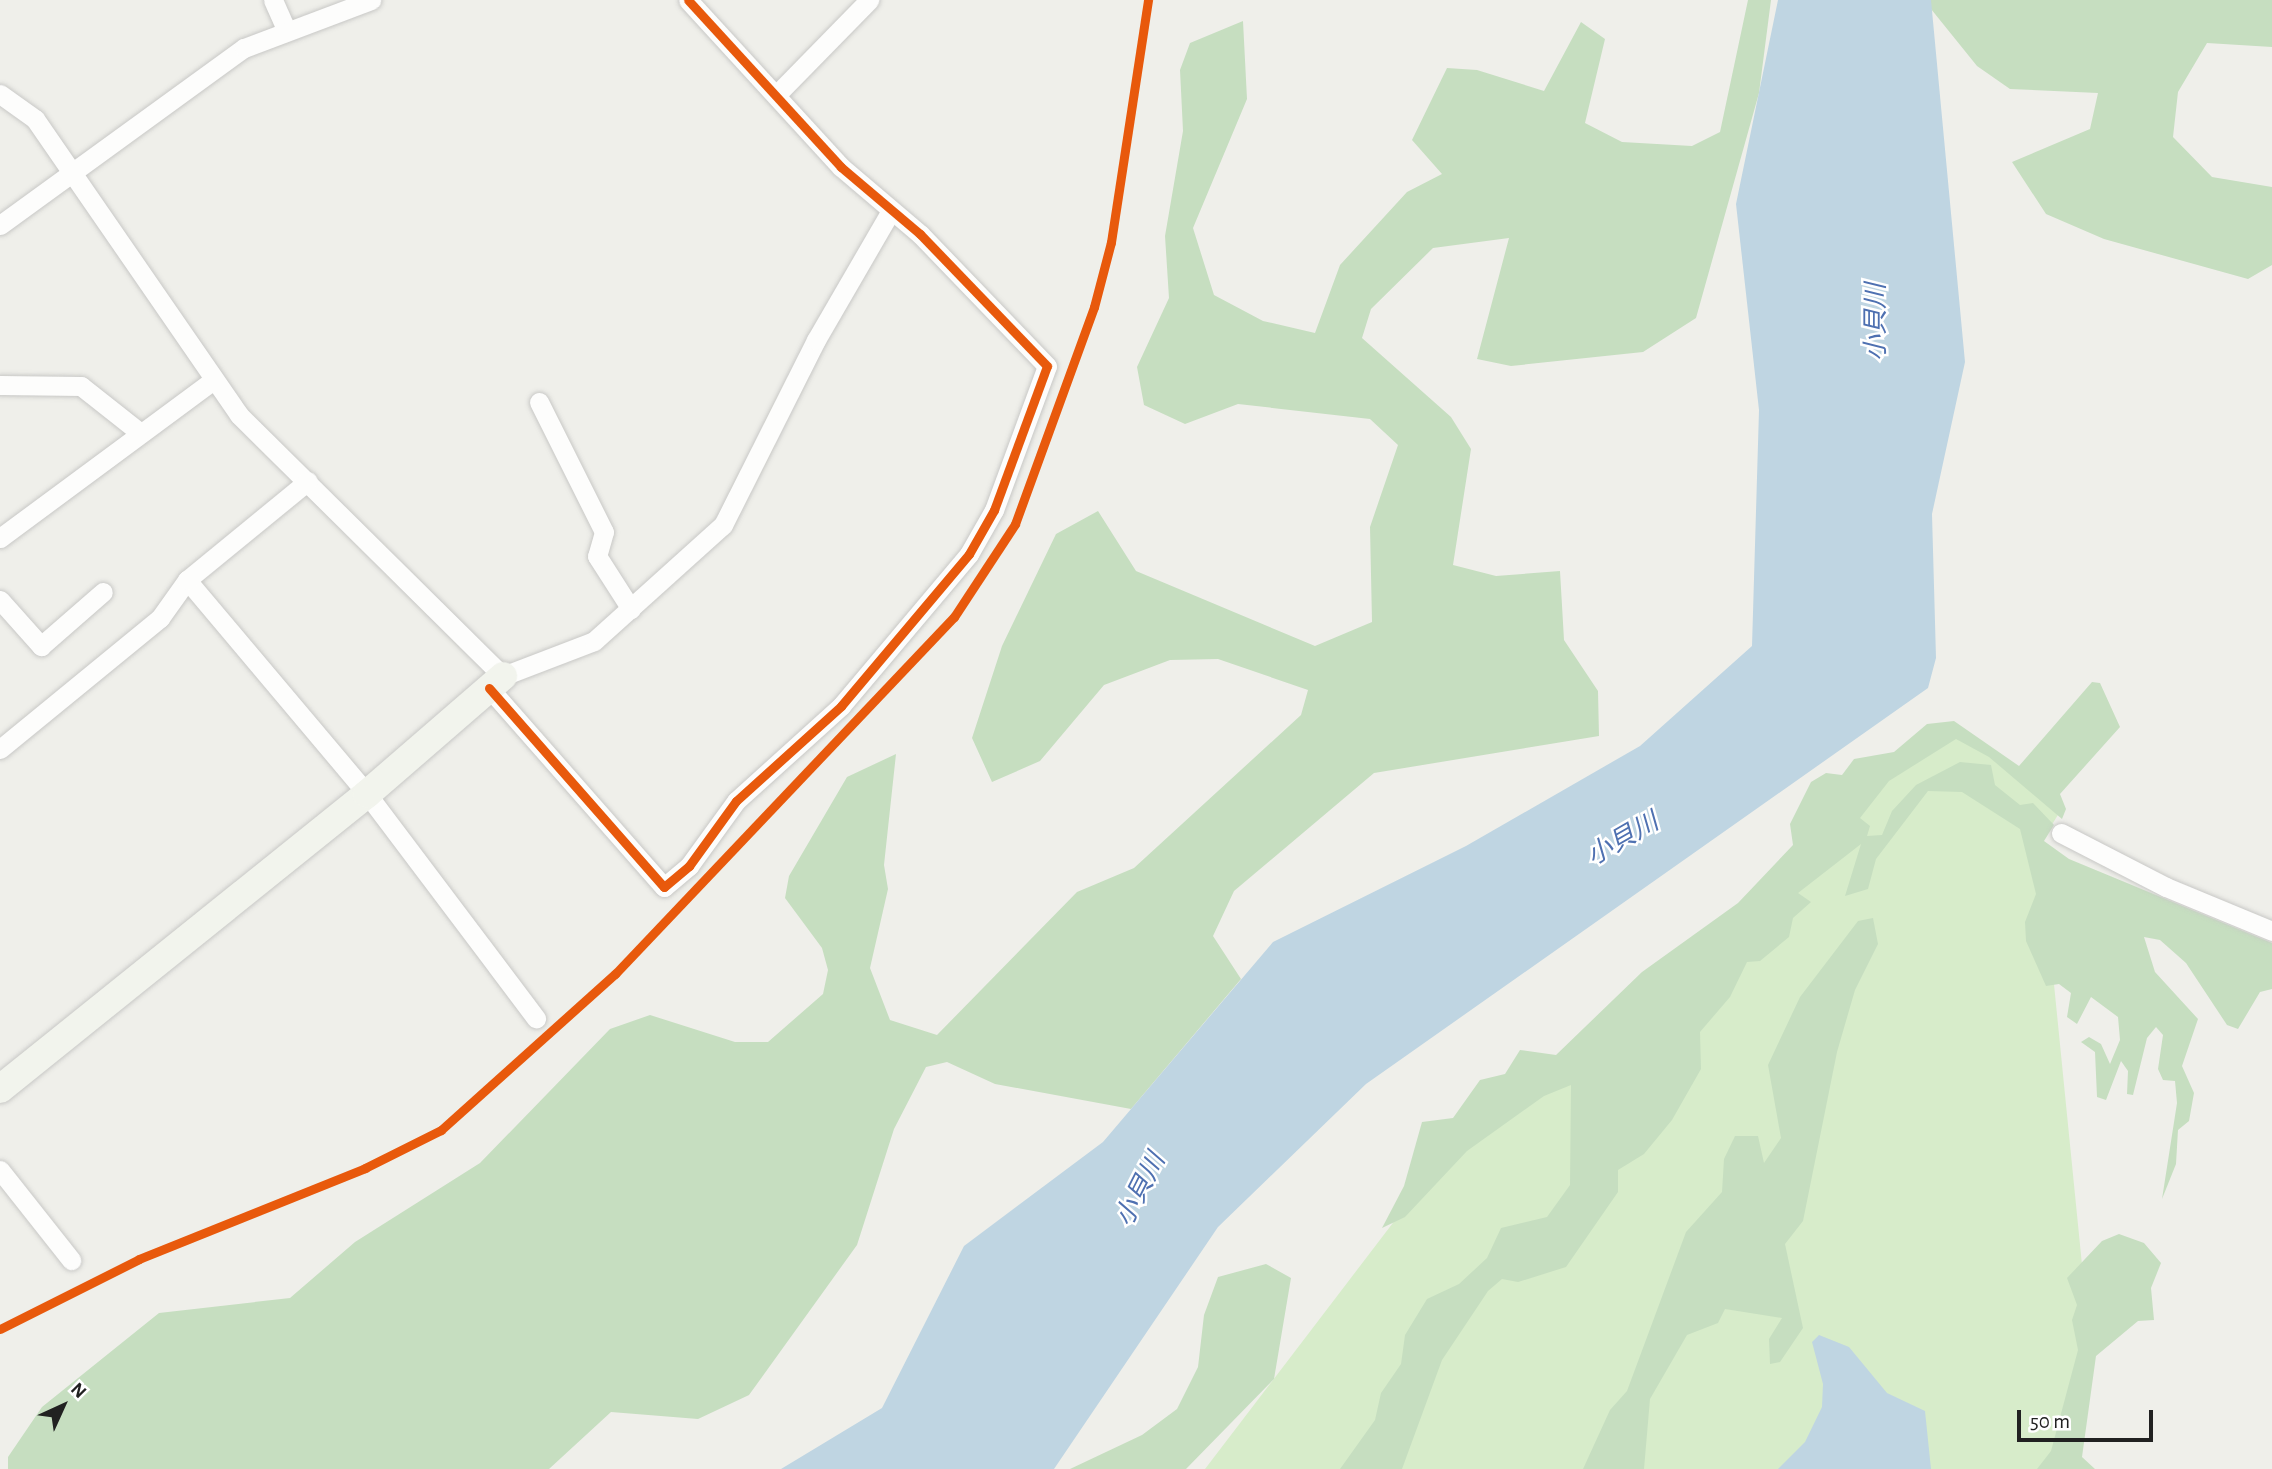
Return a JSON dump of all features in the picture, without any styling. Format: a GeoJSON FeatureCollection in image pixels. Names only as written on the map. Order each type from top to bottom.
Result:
{"type":"FeatureCollection","features":[{"type":"Feature","properties":{"kind":"street"},"geometry":{"type":"LineString","coordinates":[[273,0],[286,30]]}},
{"type":"Feature","properties":{"kind":"street"},"geometry":{"type":"LineString","coordinates":[[0,225],[74,174],[244,48],[371,0]]}},
{"type":"Feature","properties":{"kind":"street"},"geometry":{"type":"LineString","coordinates":[[0,94],[34,119],[74,174],[211,382],[308,481],[496,682],[664,887],[689,866],[736,801],[841,706],[899,642],[969,554],[994,510],[1047,366],[920,234],[889,214],[779,92],[688,0]]}},
{"type":"Feature","properties":{"kind":"street"},"geometry":{"type":"LineString","coordinates":[[779,92],[869,0]]}},
{"type":"Feature","properties":{"kind":"street"},"geometry":{"type":"LineString","coordinates":[[0,1089],[367,794],[496,682],[594,641],[723,525],[744,493],[816,340],[889,214]]}},
{"type":"Feature","properties":{"kind":"street"},"geometry":{"type":"LineString","coordinates":[[0,538],[138,431],[211,382]]}},
{"type":"Feature","properties":{"kind":"street"},"geometry":{"type":"LineString","coordinates":[[0,385],[81,386],[138,431]]}},
{"type":"Feature","properties":{"kind":"street"},"geometry":{"type":"LineString","coordinates":[[539,402],[604,532],[597,556],[631,609]]}},
{"type":"Feature","properties":{"kind":"street"},"geometry":{"type":"LineString","coordinates":[[2,744],[160,618],[187,580],[308,481]]}},
{"type":"Feature","properties":{"kind":"street"},"geometry":{"type":"LineString","coordinates":[[187,580],[367,794],[536,1018]]}},
{"type":"Feature","properties":{"kind":"street"},"geometry":{"type":"LineString","coordinates":[[0,600],[41,646],[103,592]]}},
{"type":"Feature","properties":{"kind":"street"},"geometry":{"type":"LineString","coordinates":[[2061,833],[2166,887],[2272,931]]}},
{"type":"Feature","properties":{"kind":"street"},"geometry":{"type":"LineString","coordinates":[[0,1170],[71,1260]]}},
{"type":"Feature","properties":{"kind":"green space"},"geometry":{"type":"Polygon","coordinates":[[[1748,0],[1771,0],[1759,93],[1696,318],[1643,352],[1511,366],[1477,359],[1509,238],[1433,248],[1371,309],[1362,338],[1451,417],[1471,449],[1453,565],[1496,576],[1560,571],[1564,640],[1598,691],[1599,736],[1374,773],[1234,891],[1213,936],[1241,979],[1131,1109],[995,1084],[947,1062],[926,1067],[894,1129],[857,1245],[749,1395],[698,1419],[611,1412],[549,1469],[8,1469],[8,1457],[42,1407],[159,1313],[290,1298],[355,1242],[480,1163],[610,1029],[650,1015],[735,1042],[768,1042],[823,994],[828,970],[822,948],[785,898],[789,876],[847,777],[896,754],[884,865],[888,889],[870,968],[890,1020],[937,1035],[1077,892],[1134,868],[1301,715],[1308,690],[1218,659],[1170,660],[1104,685],[1040,761],[992,782],[972,738],[1002,646],[1056,534],[1098,511],[1136,571],[1315,646],[1372,622],[1370,527],[1398,445],[1370,419],[1238,404],[1185,424],[1144,405],[1137,367],[1169,298],[1165,236],[1183,131],[1180,70],[1190,43],[1243,21],[1247,99],[1193,228],[1214,295],[1263,321],[1315,333],[1340,265],[1407,192],[1442,174],[1412,140],[1447,68],[1477,70],[1544,91],[1581,22],[1605,39],[1585,123],[1622,142],[1692,146],[1720,132],[1748,0]]]}},
{"type":"Feature","properties":{"kind":"green space"},"geometry":{"type":"Polygon","coordinates":[[[1931,0],[2272,0],[2272,47],[2207,43],[2178,92],[2173,137],[2212,177],[2272,187],[2272,265],[2248,279],[2104,239],[2046,214],[2012,162],[2090,129],[2098,93],[2010,89],[1977,66],[1931,9],[1931,0]]]}},
{"type":"Feature","properties":{"kind":"green space"},"geometry":{"type":"Polygon","coordinates":[[[2092,682],[2100,683],[2120,727],[2060,794],[2066,809],[2062,819],[1989,757],[1956,739],[1889,781],[1860,818],[1870,826],[1867,836],[1882,835],[1892,811],[1916,785],[1960,762],[1991,765],[1995,785],[2020,805],[2033,803],[2054,825],[2044,841],[2069,859],[2272,943],[2272,989],[2260,992],[2238,1029],[2227,1025],[2186,963],[2160,940],[2144,937],[2155,972],[2198,1019],[2182,1066],[2194,1093],[2189,1121],[2178,1130],[2176,1164],[2162,1199],[2177,1103],[2175,1081],[2163,1080],[2158,1069],[2163,1035],[2156,1027],[2147,1038],[2133,1095],[2127,1094],[2128,1071],[2121,1061],[2106,1100],[2097,1097],[2095,1052],[2081,1042],[2089,1037],[2101,1044],[2110,1064],[2120,1040],[2118,1017],[2091,997],[2077,1024],[2067,1017],[2071,993],[2059,984],[2046,986],[2026,941],[2025,922],[2036,894],[2020,829],[1962,792],[1928,791],[1876,859],[1868,889],[1845,896],[1861,844],[1798,893],[1811,902],[1793,918],[1789,937],[1760,961],[1747,962],[1730,997],[1700,1032],[1701,1069],[1672,1120],[1644,1154],[1618,1170],[1618,1192],[1566,1267],[1518,1282],[1502,1279],[1488,1291],[1442,1360],[1402,1469],[1340,1469],[1375,1420],[1381,1393],[1401,1364],[1405,1335],[1427,1299],[1459,1284],[1487,1258],[1501,1228],[1547,1217],[1570,1185],[1571,1085],[1544,1096],[1467,1151],[1405,1217],[1382,1228],[1404,1186],[1422,1122],[1453,1118],[1480,1080],[1505,1074],[1520,1050],[1556,1055],[1642,972],[1738,903],[1793,845],[1790,824],[1811,782],[1826,773],[1842,775],[1854,759],[1894,752],[1927,724],[1954,721],[2019,766],[2092,682]]]}},
{"type":"Feature","properties":{"kind":"green space"},"geometry":{"type":"Polygon","coordinates":[[[1954,725],[2061,810],[2040,844],[2088,1325],[2057,1469],[1205,1469],[1415,1194],[1476,1131],[1588,1063],[1876,775],[1954,725]]]}},
{"type":"Feature","properties":{"kind":"green space"},"geometry":{"type":"Polygon","coordinates":[[[1873,918],[1878,944],[1855,990],[1837,1052],[1803,1221],[1785,1244],[1803,1328],[1780,1362],[1770,1364],[1769,1339],[1782,1318],[1725,1309],[1718,1323],[1687,1335],[1650,1399],[1644,1469],[1583,1469],[1610,1410],[1627,1391],[1686,1232],[1722,1192],[1724,1159],[1735,1136],[1758,1136],[1764,1163],[1781,1138],[1768,1065],[1800,997],[1858,921],[1873,918]]]}},
{"type":"Feature","properties":{"kind":"green space"},"geometry":{"type":"Polygon","coordinates":[[[2119,1234],[2144,1243],[2161,1263],[2151,1288],[2154,1320],[2138,1321],[2096,1356],[2082,1457],[2095,1469],[2037,1469],[2051,1451],[2078,1350],[2072,1320],[2077,1305],[2067,1278],[2102,1241],[2119,1234]]]}},
{"type":"Feature","properties":{"kind":"green space"},"geometry":{"type":"Polygon","coordinates":[[[1266,1264],[1291,1278],[1274,1379],[1186,1469],[1070,1469],[1142,1435],[1177,1409],[1198,1367],[1204,1315],[1218,1277],[1266,1264]]]}},
{"type":"Feature","properties":{"kind":"water","name":"小貝川"},"geometry":{"type":"Polygon","coordinates":[[[1778,0],[1931,0],[1965,362],[1932,514],[1936,658],[1928,688],[1366,1084],[1218,1227],[1054,1469],[781,1469],[882,1408],[964,1246],[1103,1142],[1273,942],[1466,846],[1640,746],[1752,646],[1759,410],[1736,204],[1778,0]]]}},
{"type":"Feature","properties":{"kind":"water"},"geometry":{"type":"Polygon","coordinates":[[[1819,1335],[1849,1347],[1887,1393],[1925,1411],[1931,1469],[1778,1469],[1805,1442],[1822,1407],[1823,1384],[1812,1342],[1819,1335]]]}},
{"type":"Feature","properties":{"kind":"cycle path"},"geometry":{"type":"LineString","coordinates":[[489,688],[664,887],[689,866],[736,801],[841,706],[969,554],[994,510],[1047,366],[920,234],[841,167],[688,0]]}},
{"type":"Feature","properties":{"kind":"cycle path"},"geometry":{"type":"LineString","coordinates":[[0,1329],[139,1259],[365,1168],[441,1130],[615,974],[954,617],[1015,524],[1094,307],[1111,242],[1148,0]]}}]}
